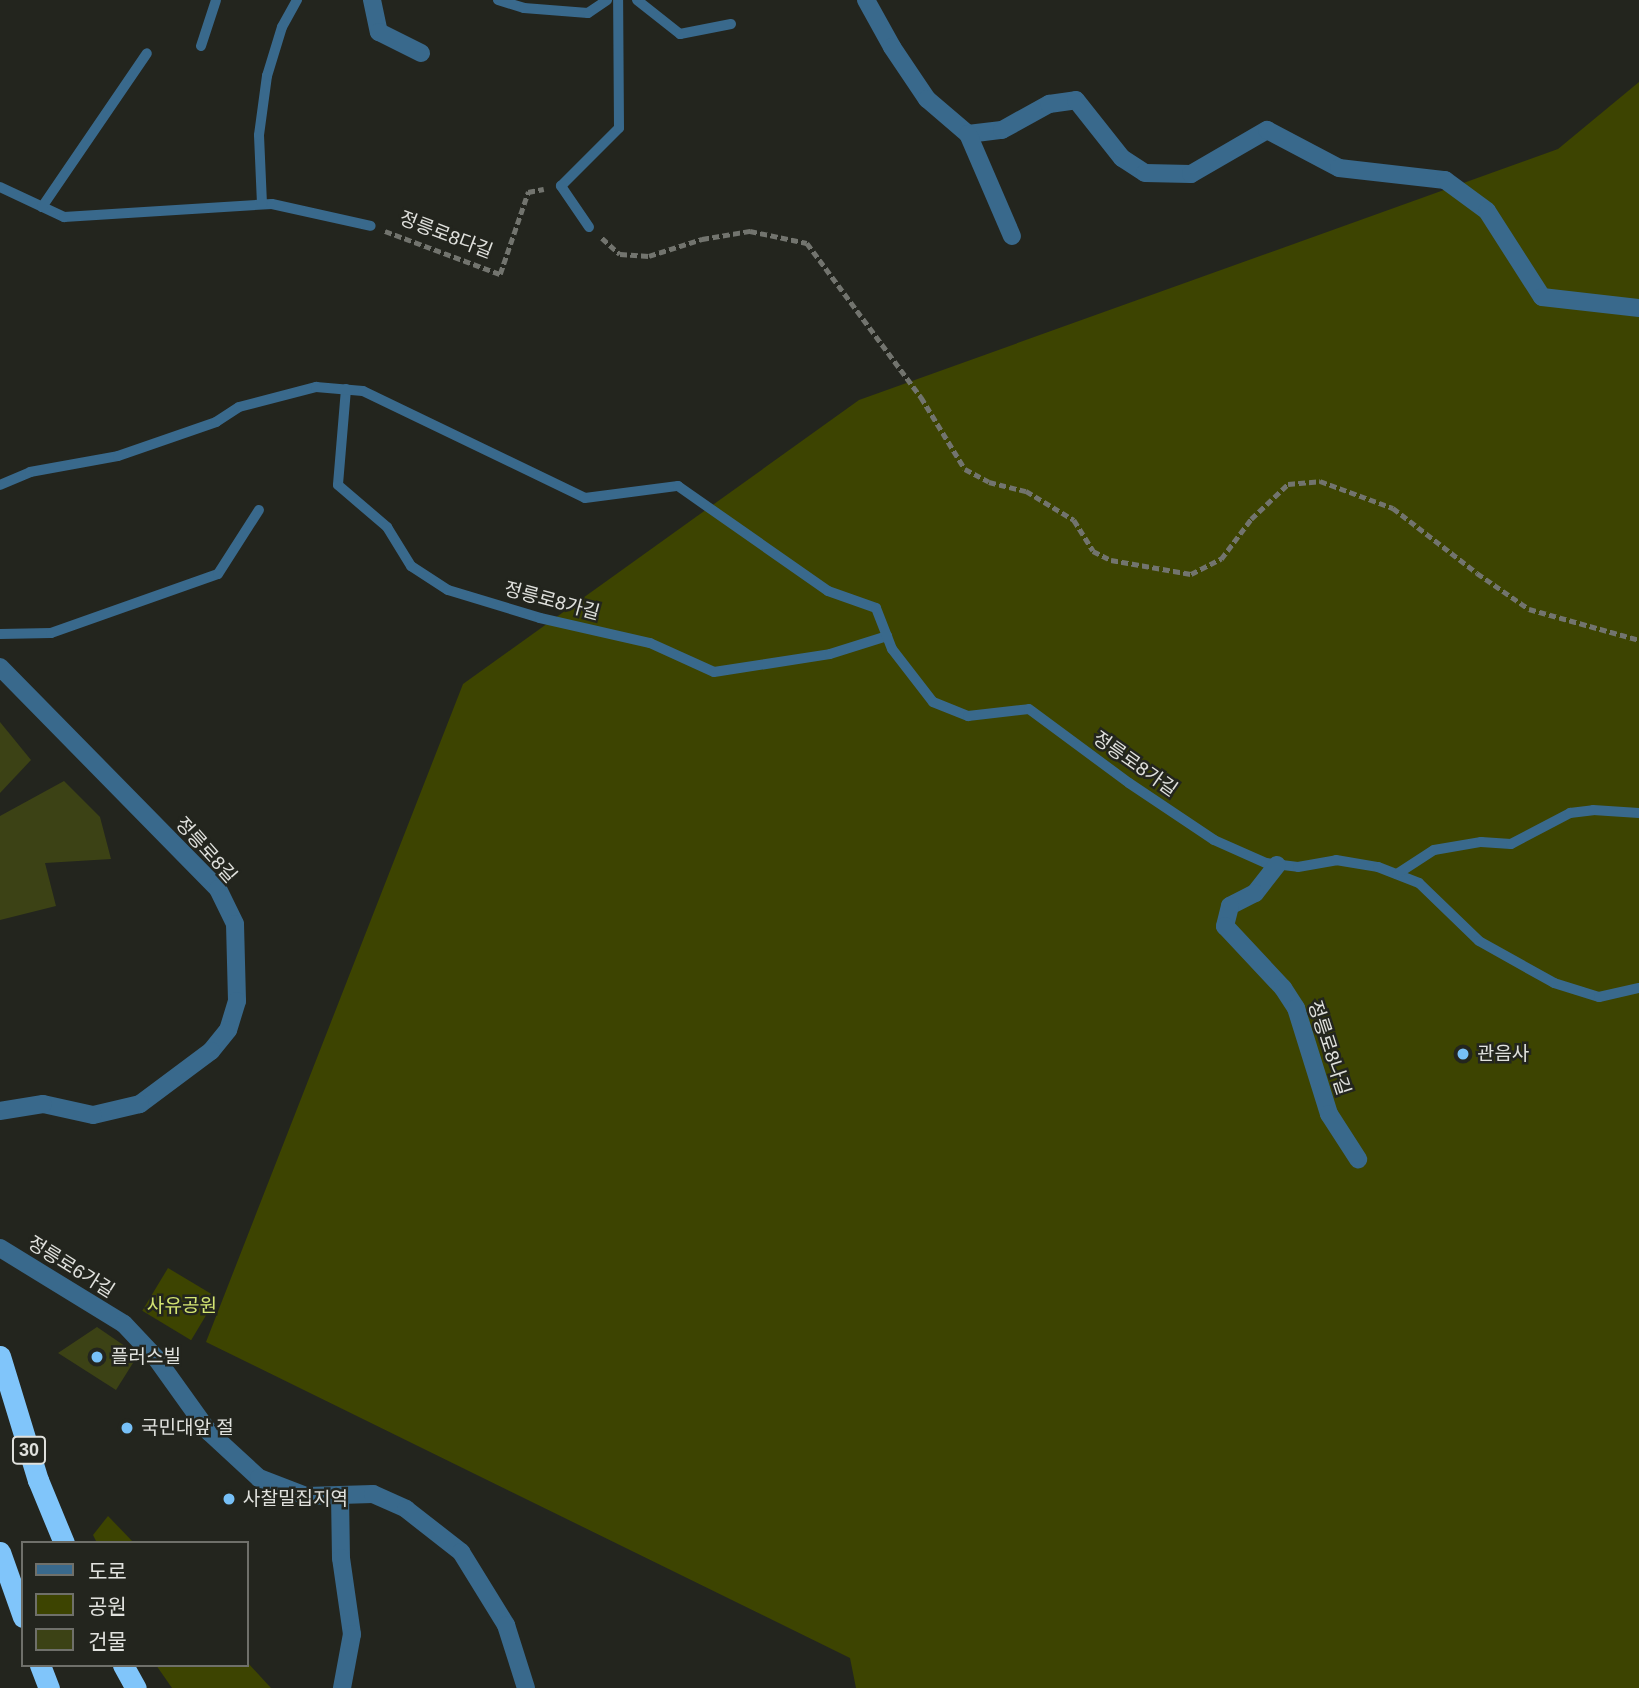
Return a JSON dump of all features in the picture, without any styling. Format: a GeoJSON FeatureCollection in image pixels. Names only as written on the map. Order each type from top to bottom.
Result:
{"type":"FeatureCollection","features":[{"type":"Feature","properties":{"kind":"highway","name":"30"},"geometry":{"type":"LineString","coordinates":[[0,1356],[38,1480],[63,1541]]}},
{"type":"Feature","properties":{"kind":"highway"},"geometry":{"type":"LineString","coordinates":[[0,1552],[21,1611]]}},
{"type":"Feature","properties":{"kind":"highway"},"geometry":{"type":"LineString","coordinates":[[41,1667],[49,1688]]}},
{"type":"Feature","properties":{"kind":"highway"},"geometry":{"type":"LineString","coordinates":[[124,1667],[136,1688]]}},
{"type":"Feature","properties":{"kind":"street"},"geometry":{"type":"LineString","coordinates":[[372,0],[379,32],[421,53]]}},
{"type":"Feature","properties":{"kind":"street"},"geometry":{"type":"LineString","coordinates":[[866,0],[892,47],[927,99],[968,134],[1012,236]]}},
{"type":"Feature","properties":{"kind":"street"},"geometry":{"type":"LineString","coordinates":[[968,134],[1002,130],[1049,104],[1076,100],[1122,158],[1145,173],[1191,174],[1267,130],[1339,168],[1445,180],[1486,211],[1542,297],[1639,308]]}},
{"type":"Feature","properties":{"kind":"street","name":"정릉로8길"},"geometry":{"type":"LineString","coordinates":[[0,667],[218,889],[235,925],[237,1001],[228,1030],[211,1051],[140,1104],[93,1115],[43,1104],[0,1111]]}},
{"type":"Feature","properties":{"kind":"street","name":"정릉로8나길"},"geometry":{"type":"LineString","coordinates":[[1277,864],[1255,893],[1230,905],[1225,926],[1283,988],[1296,1008],[1329,1114],[1358,1159]]}},
{"type":"Feature","properties":{"kind":"street","name":"정릉로6가길"},"geometry":{"type":"LineString","coordinates":[[0,1248],[124,1324],[156,1358],[209,1433],[259,1478],[306,1496],[373,1494],[405,1510],[461,1552],[506,1625],[526,1688]]}},
{"type":"Feature","properties":{"kind":"street"},"geometry":{"type":"LineString","coordinates":[[340,1495],[341,1558],[352,1634],[342,1688]]}},
{"type":"Feature","properties":{"kind":"lane"},"geometry":{"type":"LineString","coordinates":[[201,46],[216,0]]}},
{"type":"Feature","properties":{"kind":"lane"},"geometry":{"type":"LineString","coordinates":[[262,204],[259,135],[267,76],[282,27],[297,0]]}},
{"type":"Feature","properties":{"kind":"lane"},"geometry":{"type":"LineString","coordinates":[[498,0],[524,8],[588,13],[607,0]]}},
{"type":"Feature","properties":{"kind":"lane"},"geometry":{"type":"LineString","coordinates":[[589,227],[561,186],[619,128],[618,0]]}},
{"type":"Feature","properties":{"kind":"lane"},"geometry":{"type":"LineString","coordinates":[[637,0],[680,34],[731,24]]}},
{"type":"Feature","properties":{"kind":"lane"},"geometry":{"type":"LineString","coordinates":[[42,207],[147,53]]}},
{"type":"Feature","properties":{"kind":"lane","name":"정릉로8다길"},"geometry":{"type":"LineString","coordinates":[[0,187],[64,217],[262,204],[371,226]]}},
{"type":"Feature","properties":{"kind":"lane","name":"정릉로8가길"},"geometry":{"type":"LineString","coordinates":[[0,485],[30,472],[118,456],[216,422],[239,407],[316,387],[363,391],[585,498],[678,486],[828,591],[876,608],[892,649],[933,702],[968,716],[1029,709],[1129,783],[1214,840],[1266,863],[1298,867],[1336,860],[1378,867],[1419,883],[1479,941],[1554,983],[1600,997],[1639,988]]}},
{"type":"Feature","properties":{"kind":"lane","name":"정릉로8가길"},"geometry":{"type":"LineString","coordinates":[[346,389],[338,485],[387,527],[411,566],[448,590],[540,618],[650,643],[714,673],[830,654],[887,636]]}},
{"type":"Feature","properties":{"kind":"lane"},"geometry":{"type":"LineString","coordinates":[[0,634],[51,633],[218,574],[259,510]]}},
{"type":"Feature","properties":{"kind":"lane"},"geometry":{"type":"LineString","coordinates":[[1397,874],[1434,850],[1482,842],[1511,844],[1570,813],[1593,810],[1639,813]]}},
{"type":"Feature","properties":{"kind":"path","name":"정릉로8다길"},"geometry":{"type":"LineString","coordinates":[[371,226],[500,274],[528,192],[561,186]]}},
{"type":"Feature","properties":{"kind":"path"},"geometry":{"type":"LineString","coordinates":[[589,227],[620,254],[649,257],[702,239],[750,231],[807,243],[921,397],[965,469],[989,482],[1026,491],[1074,520],[1093,551],[1111,560],[1191,574],[1221,559],[1251,519],[1288,484],[1320,481],[1393,508],[1476,573],[1530,609],[1639,640]]}},
{"type":"Feature","properties":{"kind":"green space"},"geometry":{"type":"Polygon","coordinates":[[[1639,82],[1639,1688],[856,1688],[850,1658],[206,1342],[463,684],[859,400],[1558,149],[1639,82]]]}},
{"type":"Feature","properties":{"kind":"green space","name":"사유공원"},"geometry":{"type":"Polygon","coordinates":[[[168,1268],[217,1297],[191,1340],[142,1311],[168,1268]]]}},
{"type":"Feature","properties":{"kind":"green space"},"geometry":{"type":"Polygon","coordinates":[[[108,1516],[132,1541],[96,1541],[93,1535],[108,1516]]]}},
{"type":"Feature","properties":{"kind":"green space"},"geometry":{"type":"Polygon","coordinates":[[[248,1663],[271,1688],[172,1688],[157,1667],[248,1667],[248,1663]]]}},
{"type":"Feature","properties":{"kind":"building"},"geometry":{"type":"Polygon","coordinates":[[[0,722],[31,760],[0,793],[0,722]]]}},
{"type":"Feature","properties":{"kind":"building"},"geometry":{"type":"Polygon","coordinates":[[[64,781],[100,817],[111,859],[45,863],[56,906],[0,920],[0,816],[64,781]]]}},
{"type":"Feature","properties":{"kind":"building","name":"플러스빌"},"geometry":{"type":"Polygon","coordinates":[[[97,1327],[138,1355],[116,1390],[58,1353],[97,1327]]]}},
{"type":"Feature","properties":{"kind":"place","name":"관음사"},"geometry":{"type":"Point","coordinates":[1463,1054]}},
{"type":"Feature","properties":{"kind":"place","name":"플러스빌"},"geometry":{"type":"Point","coordinates":[97,1357]}},
{"type":"Feature","properties":{"kind":"place","name":"국민대앞 절"},"geometry":{"type":"Point","coordinates":[127,1428]}},
{"type":"Feature","properties":{"kind":"place","name":"사찰밀집지역"},"geometry":{"type":"Point","coordinates":[229,1499]}}]}
